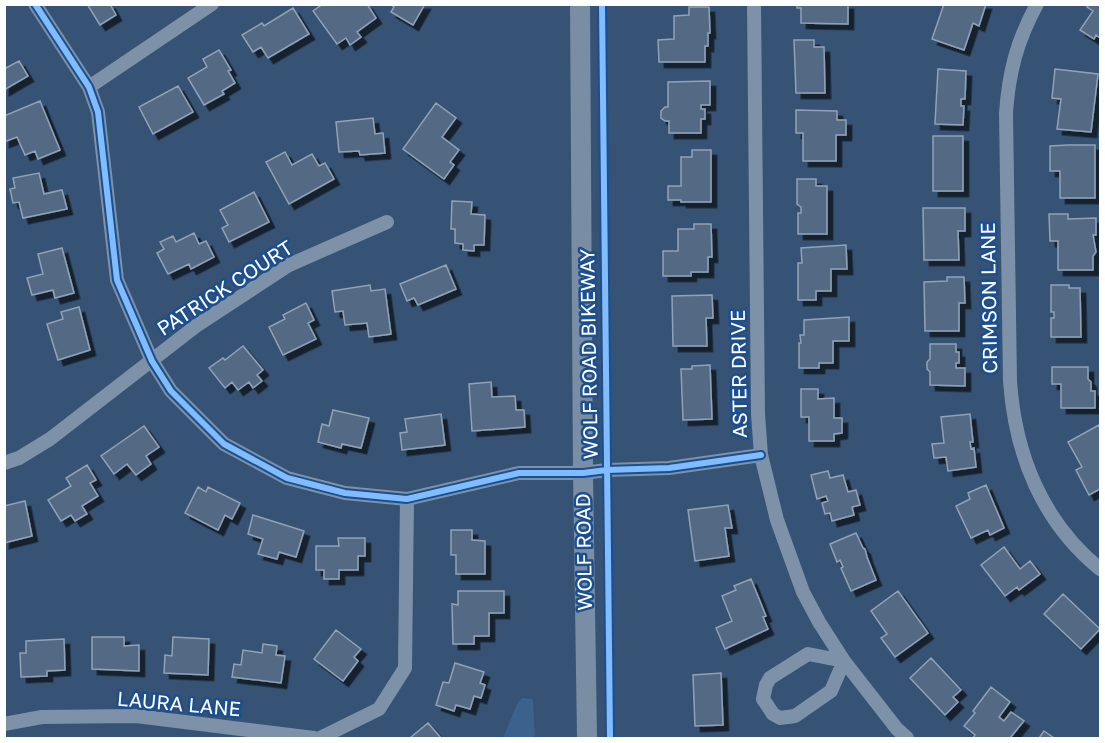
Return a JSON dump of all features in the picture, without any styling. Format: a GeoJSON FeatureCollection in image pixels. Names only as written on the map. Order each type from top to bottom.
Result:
{"type":"FeatureCollection","features":[{"type":"Feature","properties":{"kind":"main road","name":"WOLF ROAD"},"geometry":{"type":"LineString","coordinates":[[580,4],[587,738]]}},
{"type":"Feature","properties":{"kind":"street"},"geometry":{"type":"LineString","coordinates":[[35,4],[89,87],[98,112],[117,280],[152,361],[171,391],[224,444],[287,478],[345,493],[407,499],[519,473],[583,473],[687,466],[760,455]]}},
{"type":"Feature","properties":{"kind":"street"},"geometry":{"type":"LineString","coordinates":[[89,87],[212,4]]}},
{"type":"Feature","properties":{"kind":"street","name":"ASTER DRIVE"},"geometry":{"type":"LineString","coordinates":[[754,4],[760,455],[777,520],[799,582],[819,622],[844,661],[897,729],[907,738]]}},
{"type":"Feature","properties":{"kind":"street","name":"CRIMSON LANE"},"geometry":{"type":"LineString","coordinates":[[1037,4],[1018,42],[1009,79],[1007,105],[1012,412],[1025,462],[1037,491],[1069,540],[1101,569]]}},
{"type":"Feature","properties":{"kind":"street","name":"PATRICK COURT"},"geometry":{"type":"LineString","coordinates":[[152,361],[196,326],[289,265],[387,222]]}},
{"type":"Feature","properties":{"kind":"street"},"geometry":{"type":"LineString","coordinates":[[4,463],[19,458],[50,439],[152,361]]}},
{"type":"Feature","properties":{"kind":"street"},"geometry":{"type":"LineString","coordinates":[[320,738],[379,709],[405,668],[407,499]]}},
{"type":"Feature","properties":{"kind":"street"},"geometry":{"type":"LineString","coordinates":[[808,654],[844,661],[831,691],[795,716],[780,718],[768,708],[763,699],[770,678],[808,654]]}},
{"type":"Feature","properties":{"kind":"street","name":"LAURA LANE"},"geometry":{"type":"LineString","coordinates":[[4,724],[42,717],[136,716],[314,738]]}},
{"type":"Feature","properties":{"kind":"water"},"geometry":{"type":"Polygon","coordinates":[[[522,698],[533,699],[535,738],[503,738],[517,704],[522,698]]]}},
{"type":"Feature","properties":{"kind":"building"},"geometry":{"type":"Polygon","coordinates":[[[87,4],[110,4],[116,15],[100,25],[87,4]]]}},
{"type":"Feature","properties":{"kind":"building"},"geometry":{"type":"Polygon","coordinates":[[[323,4],[367,4],[376,18],[357,32],[361,37],[350,45],[346,38],[337,44],[313,11],[323,4]]]}},
{"type":"Feature","properties":{"kind":"building"},"geometry":{"type":"Polygon","coordinates":[[[390,4],[425,4],[413,25],[391,12],[394,7],[390,4]]]}},
{"type":"Feature","properties":{"kind":"building"},"geometry":{"type":"Polygon","coordinates":[[[797,4],[848,4],[848,24],[801,23],[801,8],[797,8],[797,4]]]}},
{"type":"Feature","properties":{"kind":"building"},"geometry":{"type":"Polygon","coordinates":[[[944,4],[986,4],[979,26],[973,23],[964,50],[932,39],[944,4]]]}},
{"type":"Feature","properties":{"kind":"building"},"geometry":{"type":"Polygon","coordinates":[[[1089,4],[1100,4],[1100,38],[1096,35],[1094,39],[1080,30],[1093,11],[1087,7],[1089,4]]]}},
{"type":"Feature","properties":{"kind":"building"},"geometry":{"type":"Polygon","coordinates":[[[689,7],[709,7],[710,33],[708,33],[708,46],[705,46],[705,62],[659,62],[658,40],[674,39],[674,16],[689,15],[689,7]]]}},
{"type":"Feature","properties":{"kind":"building"},"geometry":{"type":"Polygon","coordinates":[[[293,8],[309,34],[268,58],[261,47],[253,52],[242,35],[262,23],[264,26],[293,8]]]}},
{"type":"Feature","properties":{"kind":"building"},"geometry":{"type":"Polygon","coordinates":[[[794,40],[814,40],[814,47],[824,47],[825,93],[796,93],[794,40]]]}},
{"type":"Feature","properties":{"kind":"building"},"geometry":{"type":"Polygon","coordinates":[[[219,50],[231,70],[228,71],[235,83],[222,91],[224,94],[204,105],[188,78],[207,67],[203,59],[219,50]]]}},
{"type":"Feature","properties":{"kind":"building"},"geometry":{"type":"Polygon","coordinates":[[[19,61],[28,76],[4,90],[4,69],[19,61]]]}},
{"type":"Feature","properties":{"kind":"building"},"geometry":{"type":"Polygon","coordinates":[[[938,69],[966,71],[965,99],[961,99],[961,106],[964,106],[963,125],[935,124],[938,69]]]}},
{"type":"Feature","properties":{"kind":"building"},"geometry":{"type":"Polygon","coordinates":[[[1055,69],[1098,74],[1091,132],[1057,129],[1061,99],[1052,98],[1055,69]]]}},
{"type":"Feature","properties":{"kind":"building"},"geometry":{"type":"Polygon","coordinates":[[[710,81],[710,105],[701,105],[701,109],[705,109],[705,119],[701,119],[701,133],[669,133],[669,121],[661,118],[661,111],[668,107],[668,82],[710,81]]]}},
{"type":"Feature","properties":{"kind":"building"},"geometry":{"type":"Polygon","coordinates":[[[178,86],[193,112],[153,134],[139,107],[178,86]]]}},
{"type":"Feature","properties":{"kind":"building"},"geometry":{"type":"Polygon","coordinates":[[[40,101],[60,150],[38,159],[35,151],[25,155],[17,137],[4,142],[4,116],[40,101]]]}},
{"type":"Feature","properties":{"kind":"building"},"geometry":{"type":"Polygon","coordinates":[[[436,103],[456,118],[442,137],[459,150],[450,162],[454,165],[444,179],[403,149],[436,103]]]}},
{"type":"Feature","properties":{"kind":"building"},"geometry":{"type":"Polygon","coordinates":[[[796,110],[837,111],[837,120],[846,120],[846,135],[836,135],[836,161],[803,161],[803,133],[796,133],[796,110]]]}},
{"type":"Feature","properties":{"kind":"building"},"geometry":{"type":"Polygon","coordinates":[[[373,118],[375,134],[383,133],[385,153],[360,155],[359,151],[339,152],[336,122],[373,118]]]}},
{"type":"Feature","properties":{"kind":"building"},"geometry":{"type":"Polygon","coordinates":[[[933,136],[963,136],[963,191],[933,191],[933,136]]]}},
{"type":"Feature","properties":{"kind":"building"},"geometry":{"type":"Polygon","coordinates":[[[1095,145],[1095,198],[1060,198],[1060,171],[1050,171],[1050,146],[1095,145]]]}},
{"type":"Feature","properties":{"kind":"building"},"geometry":{"type":"Polygon","coordinates":[[[692,150],[711,150],[711,202],[668,200],[668,186],[681,186],[681,157],[692,157],[692,150]]]}},
{"type":"Feature","properties":{"kind":"building"},"geometry":{"type":"Polygon","coordinates":[[[285,152],[292,165],[312,154],[319,166],[325,163],[334,179],[289,204],[266,162],[285,152]]]}},
{"type":"Feature","properties":{"kind":"building"},"geometry":{"type":"Polygon","coordinates":[[[39,173],[44,194],[62,190],[67,209],[23,218],[19,202],[13,203],[10,189],[15,188],[13,178],[39,173]]]}},
{"type":"Feature","properties":{"kind":"building"},"geometry":{"type":"Polygon","coordinates":[[[797,179],[816,179],[816,186],[827,186],[827,234],[798,234],[798,213],[801,213],[801,207],[797,204],[797,179]]]}},
{"type":"Feature","properties":{"kind":"building"},"geometry":{"type":"Polygon","coordinates":[[[254,192],[269,222],[229,242],[222,228],[228,225],[220,210],[254,192]]]}},
{"type":"Feature","properties":{"kind":"building"},"geometry":{"type":"Polygon","coordinates":[[[452,201],[472,202],[471,214],[485,215],[484,245],[474,245],[474,251],[463,250],[463,244],[455,243],[455,229],[451,229],[452,201]]]}},
{"type":"Feature","properties":{"kind":"building"},"geometry":{"type":"Polygon","coordinates":[[[923,208],[965,208],[965,231],[958,231],[959,260],[924,260],[923,208]]]}},
{"type":"Feature","properties":{"kind":"building"},"geometry":{"type":"Polygon","coordinates":[[[1049,214],[1068,214],[1068,219],[1096,218],[1096,235],[1093,235],[1096,252],[1093,256],[1093,270],[1058,270],[1058,241],[1050,241],[1049,214]]]}},
{"type":"Feature","properties":{"kind":"building"},"geometry":{"type":"Polygon","coordinates":[[[694,224],[711,224],[712,257],[708,257],[708,272],[691,272],[691,276],[663,276],[663,251],[678,251],[678,229],[694,229],[694,224]]]}},
{"type":"Feature","properties":{"kind":"building"},"geometry":{"type":"Polygon","coordinates":[[[194,233],[199,244],[206,241],[214,257],[191,269],[189,264],[168,274],[157,253],[164,249],[160,242],[173,236],[176,242],[194,233]]]}},
{"type":"Feature","properties":{"kind":"building"},"geometry":{"type":"Polygon","coordinates":[[[846,245],[847,269],[831,269],[831,291],[816,291],[816,300],[798,300],[798,263],[802,263],[801,248],[846,245]]]}},
{"type":"Feature","properties":{"kind":"building"},"geometry":{"type":"Polygon","coordinates":[[[62,248],[74,293],[55,298],[53,290],[32,295],[27,278],[43,274],[38,254],[62,248]]]}},
{"type":"Feature","properties":{"kind":"building"},"geometry":{"type":"Polygon","coordinates":[[[446,265],[456,289],[418,305],[414,298],[407,301],[400,284],[446,265]]]}},
{"type":"Feature","properties":{"kind":"building"},"geometry":{"type":"Polygon","coordinates":[[[947,277],[964,277],[965,303],[959,303],[959,331],[925,331],[924,282],[947,281],[947,277]]]}},
{"type":"Feature","properties":{"kind":"building"},"geometry":{"type":"Polygon","coordinates":[[[370,285],[371,291],[385,289],[391,334],[369,337],[367,323],[345,325],[343,311],[335,312],[332,291],[370,285]]]}},
{"type":"Feature","properties":{"kind":"building"},"geometry":{"type":"Polygon","coordinates":[[[1051,285],[1069,285],[1069,288],[1080,288],[1081,337],[1051,337],[1051,318],[1054,318],[1054,312],[1051,312],[1051,285]]]}},
{"type":"Feature","properties":{"kind":"building"},"geometry":{"type":"Polygon","coordinates":[[[712,295],[713,318],[706,318],[707,346],[673,346],[672,296],[712,295]]]}},
{"type":"Feature","properties":{"kind":"building"},"geometry":{"type":"Polygon","coordinates":[[[306,303],[314,320],[308,323],[316,339],[283,355],[269,327],[285,319],[283,315],[306,303]]]}},
{"type":"Feature","properties":{"kind":"building"},"geometry":{"type":"Polygon","coordinates":[[[79,307],[90,350],[58,360],[47,324],[63,319],[61,312],[79,307]]]}},
{"type":"Feature","properties":{"kind":"building"},"geometry":{"type":"Polygon","coordinates":[[[849,317],[849,341],[833,341],[833,363],[819,363],[819,368],[799,368],[799,343],[801,343],[800,335],[804,335],[804,320],[849,317]]]}},
{"type":"Feature","properties":{"kind":"building"},"geometry":{"type":"Polygon","coordinates":[[[930,344],[956,344],[959,363],[956,363],[956,368],[965,368],[965,386],[930,385],[927,362],[930,359],[930,344]]]}},
{"type":"Feature","properties":{"kind":"building"},"geometry":{"type":"Polygon","coordinates":[[[243,346],[263,370],[257,375],[262,381],[253,388],[249,382],[238,390],[232,382],[225,388],[209,368],[223,358],[225,360],[243,346]]]}},
{"type":"Feature","properties":{"kind":"building"},"geometry":{"type":"Polygon","coordinates":[[[710,365],[712,419],[683,420],[681,369],[710,365]]]}},
{"type":"Feature","properties":{"kind":"building"},"geometry":{"type":"Polygon","coordinates":[[[1052,367],[1088,367],[1091,391],[1095,391],[1095,408],[1061,408],[1061,384],[1052,384],[1052,367]]]}},
{"type":"Feature","properties":{"kind":"building"},"geometry":{"type":"Polygon","coordinates":[[[491,382],[492,397],[515,396],[516,410],[524,410],[525,427],[472,431],[469,384],[491,382]]]}},
{"type":"Feature","properties":{"kind":"building"},"geometry":{"type":"Polygon","coordinates":[[[801,389],[818,389],[818,399],[834,398],[834,418],[842,418],[842,433],[834,434],[834,441],[809,441],[809,417],[801,417],[801,389]]]}},
{"type":"Feature","properties":{"kind":"building"},"geometry":{"type":"Polygon","coordinates":[[[333,410],[369,418],[361,448],[342,444],[341,448],[318,442],[322,424],[329,426],[333,410]]]}},
{"type":"Feature","properties":{"kind":"building"},"geometry":{"type":"Polygon","coordinates":[[[441,414],[445,445],[402,450],[400,433],[407,432],[405,419],[441,414]]]}},
{"type":"Feature","properties":{"kind":"building"},"geometry":{"type":"Polygon","coordinates":[[[970,414],[973,442],[970,442],[971,449],[974,448],[976,467],[948,471],[946,457],[934,458],[932,444],[944,443],[941,417],[970,414]]]}},
{"type":"Feature","properties":{"kind":"building"},"geometry":{"type":"Polygon","coordinates":[[[1099,425],[1100,489],[1089,495],[1076,470],[1082,467],[1068,442],[1099,425]]]}},
{"type":"Feature","properties":{"kind":"building"},"geometry":{"type":"Polygon","coordinates":[[[144,426],[159,447],[146,456],[151,464],[136,475],[127,464],[114,474],[101,456],[144,426]]]}},
{"type":"Feature","properties":{"kind":"building"},"geometry":{"type":"Polygon","coordinates":[[[87,465],[96,480],[90,483],[98,496],[82,506],[87,514],[75,521],[71,515],[61,521],[48,500],[71,486],[66,478],[87,465]]]}},
{"type":"Feature","properties":{"kind":"building"},"geometry":{"type":"Polygon","coordinates":[[[828,471],[830,478],[843,475],[848,492],[856,490],[860,505],[852,507],[854,515],[832,521],[830,513],[825,514],[822,503],[828,501],[826,496],[817,499],[811,475],[828,471]]]}},
{"type":"Feature","properties":{"kind":"building"},"geometry":{"type":"Polygon","coordinates":[[[986,485],[1004,528],[990,535],[988,530],[971,538],[956,506],[970,499],[968,493],[986,485]]]}},
{"type":"Feature","properties":{"kind":"building"},"geometry":{"type":"Polygon","coordinates":[[[198,487],[206,492],[208,487],[240,503],[232,519],[225,515],[218,530],[185,513],[198,487]]]}},
{"type":"Feature","properties":{"kind":"building"},"geometry":{"type":"Polygon","coordinates":[[[25,501],[32,536],[4,543],[4,506],[25,501]]]}},
{"type":"Feature","properties":{"kind":"building"},"geometry":{"type":"Polygon","coordinates":[[[728,505],[732,528],[725,528],[729,556],[695,561],[688,510],[728,505]]]}},
{"type":"Feature","properties":{"kind":"building"},"geometry":{"type":"Polygon","coordinates":[[[253,515],[304,531],[296,557],[279,552],[277,559],[258,554],[263,539],[248,534],[253,515]]]}},
{"type":"Feature","properties":{"kind":"building"},"geometry":{"type":"Polygon","coordinates":[[[451,530],[472,530],[472,540],[485,541],[485,574],[456,574],[456,555],[451,555],[451,530]]]}},
{"type":"Feature","properties":{"kind":"building"},"geometry":{"type":"Polygon","coordinates":[[[856,533],[865,549],[876,580],[851,591],[840,560],[837,562],[830,544],[856,533]]]}},
{"type":"Feature","properties":{"kind":"building"},"geometry":{"type":"Polygon","coordinates":[[[338,538],[365,538],[365,556],[358,556],[358,570],[339,570],[339,579],[324,579],[324,570],[316,570],[316,546],[339,546],[338,538]]]}},
{"type":"Feature","properties":{"kind":"building"},"geometry":{"type":"Polygon","coordinates":[[[1004,547],[1020,569],[1030,561],[1040,574],[1019,590],[1017,587],[1005,596],[981,565],[1004,547]]]}},
{"type":"Feature","properties":{"kind":"building"},"geometry":{"type":"Polygon","coordinates":[[[751,579],[766,616],[763,617],[768,629],[725,649],[716,628],[732,621],[722,596],[736,590],[734,586],[751,579]]]}},
{"type":"Feature","properties":{"kind":"building"},"geometry":{"type":"Polygon","coordinates":[[[458,591],[504,591],[504,613],[489,613],[489,636],[474,636],[474,644],[453,644],[452,604],[458,605],[458,591]]]}},
{"type":"Feature","properties":{"kind":"building"},"geometry":{"type":"Polygon","coordinates":[[[898,591],[928,633],[895,657],[881,638],[887,634],[871,611],[898,591]]]}},
{"type":"Feature","properties":{"kind":"building"},"geometry":{"type":"Polygon","coordinates":[[[1063,594],[1100,629],[1081,649],[1044,614],[1063,594]]]}},
{"type":"Feature","properties":{"kind":"building"},"geometry":{"type":"Polygon","coordinates":[[[336,630],[361,649],[354,657],[358,661],[343,681],[314,659],[336,630]]]}},
{"type":"Feature","properties":{"kind":"building"},"geometry":{"type":"Polygon","coordinates":[[[92,637],[124,637],[124,646],[139,645],[139,671],[92,669],[92,637]]]}},
{"type":"Feature","properties":{"kind":"building"},"geometry":{"type":"Polygon","coordinates":[[[173,637],[209,639],[208,675],[164,673],[165,655],[172,656],[173,637]]]}},
{"type":"Feature","properties":{"kind":"building"},"geometry":{"type":"Polygon","coordinates":[[[64,639],[65,670],[47,671],[47,676],[21,677],[20,653],[26,653],[26,641],[64,639]]]}},
{"type":"Feature","properties":{"kind":"building"},"geometry":{"type":"Polygon","coordinates":[[[263,644],[277,646],[276,655],[285,656],[281,683],[232,677],[234,664],[241,665],[243,650],[262,653],[263,644]]]}},
{"type":"Feature","properties":{"kind":"building"},"geometry":{"type":"Polygon","coordinates":[[[931,658],[961,690],[953,697],[958,702],[945,715],[910,678],[931,658]]]}},
{"type":"Feature","properties":{"kind":"building"},"geometry":{"type":"Polygon","coordinates":[[[455,663],[484,672],[480,683],[485,685],[481,698],[474,696],[470,709],[456,705],[454,711],[436,705],[443,682],[449,683],[455,663]]]}},
{"type":"Feature","properties":{"kind":"building"},"geometry":{"type":"Polygon","coordinates":[[[721,673],[723,725],[695,726],[693,675],[721,673]]]}},
{"type":"Feature","properties":{"kind":"building"},"geometry":{"type":"Polygon","coordinates":[[[991,687],[1010,702],[999,717],[1004,721],[1011,712],[1024,721],[1010,738],[973,738],[975,735],[964,726],[991,687]]]}},
{"type":"Feature","properties":{"kind":"building"},"geometry":{"type":"Polygon","coordinates":[[[428,723],[441,738],[410,738],[428,723]]]}},
{"type":"Feature","properties":{"kind":"building"},"geometry":{"type":"Polygon","coordinates":[[[1044,731],[1054,738],[1039,738],[1044,731]]]}},
{"type":"Feature","properties":{"kind":"cycle path","name":"WOLF ROAD BIKEWAY"},"geometry":{"type":"LineString","coordinates":[[35,4],[89,87],[98,112],[117,280],[152,361],[171,391],[224,444],[287,478],[345,493],[407,499],[519,473],[583,473],[669,468],[761,455]]}},
{"type":"Feature","properties":{"kind":"cycle path","name":"WOLF ROAD BIKEWAY"},"geometry":{"type":"LineString","coordinates":[[602,4],[610,738]]}}]}
